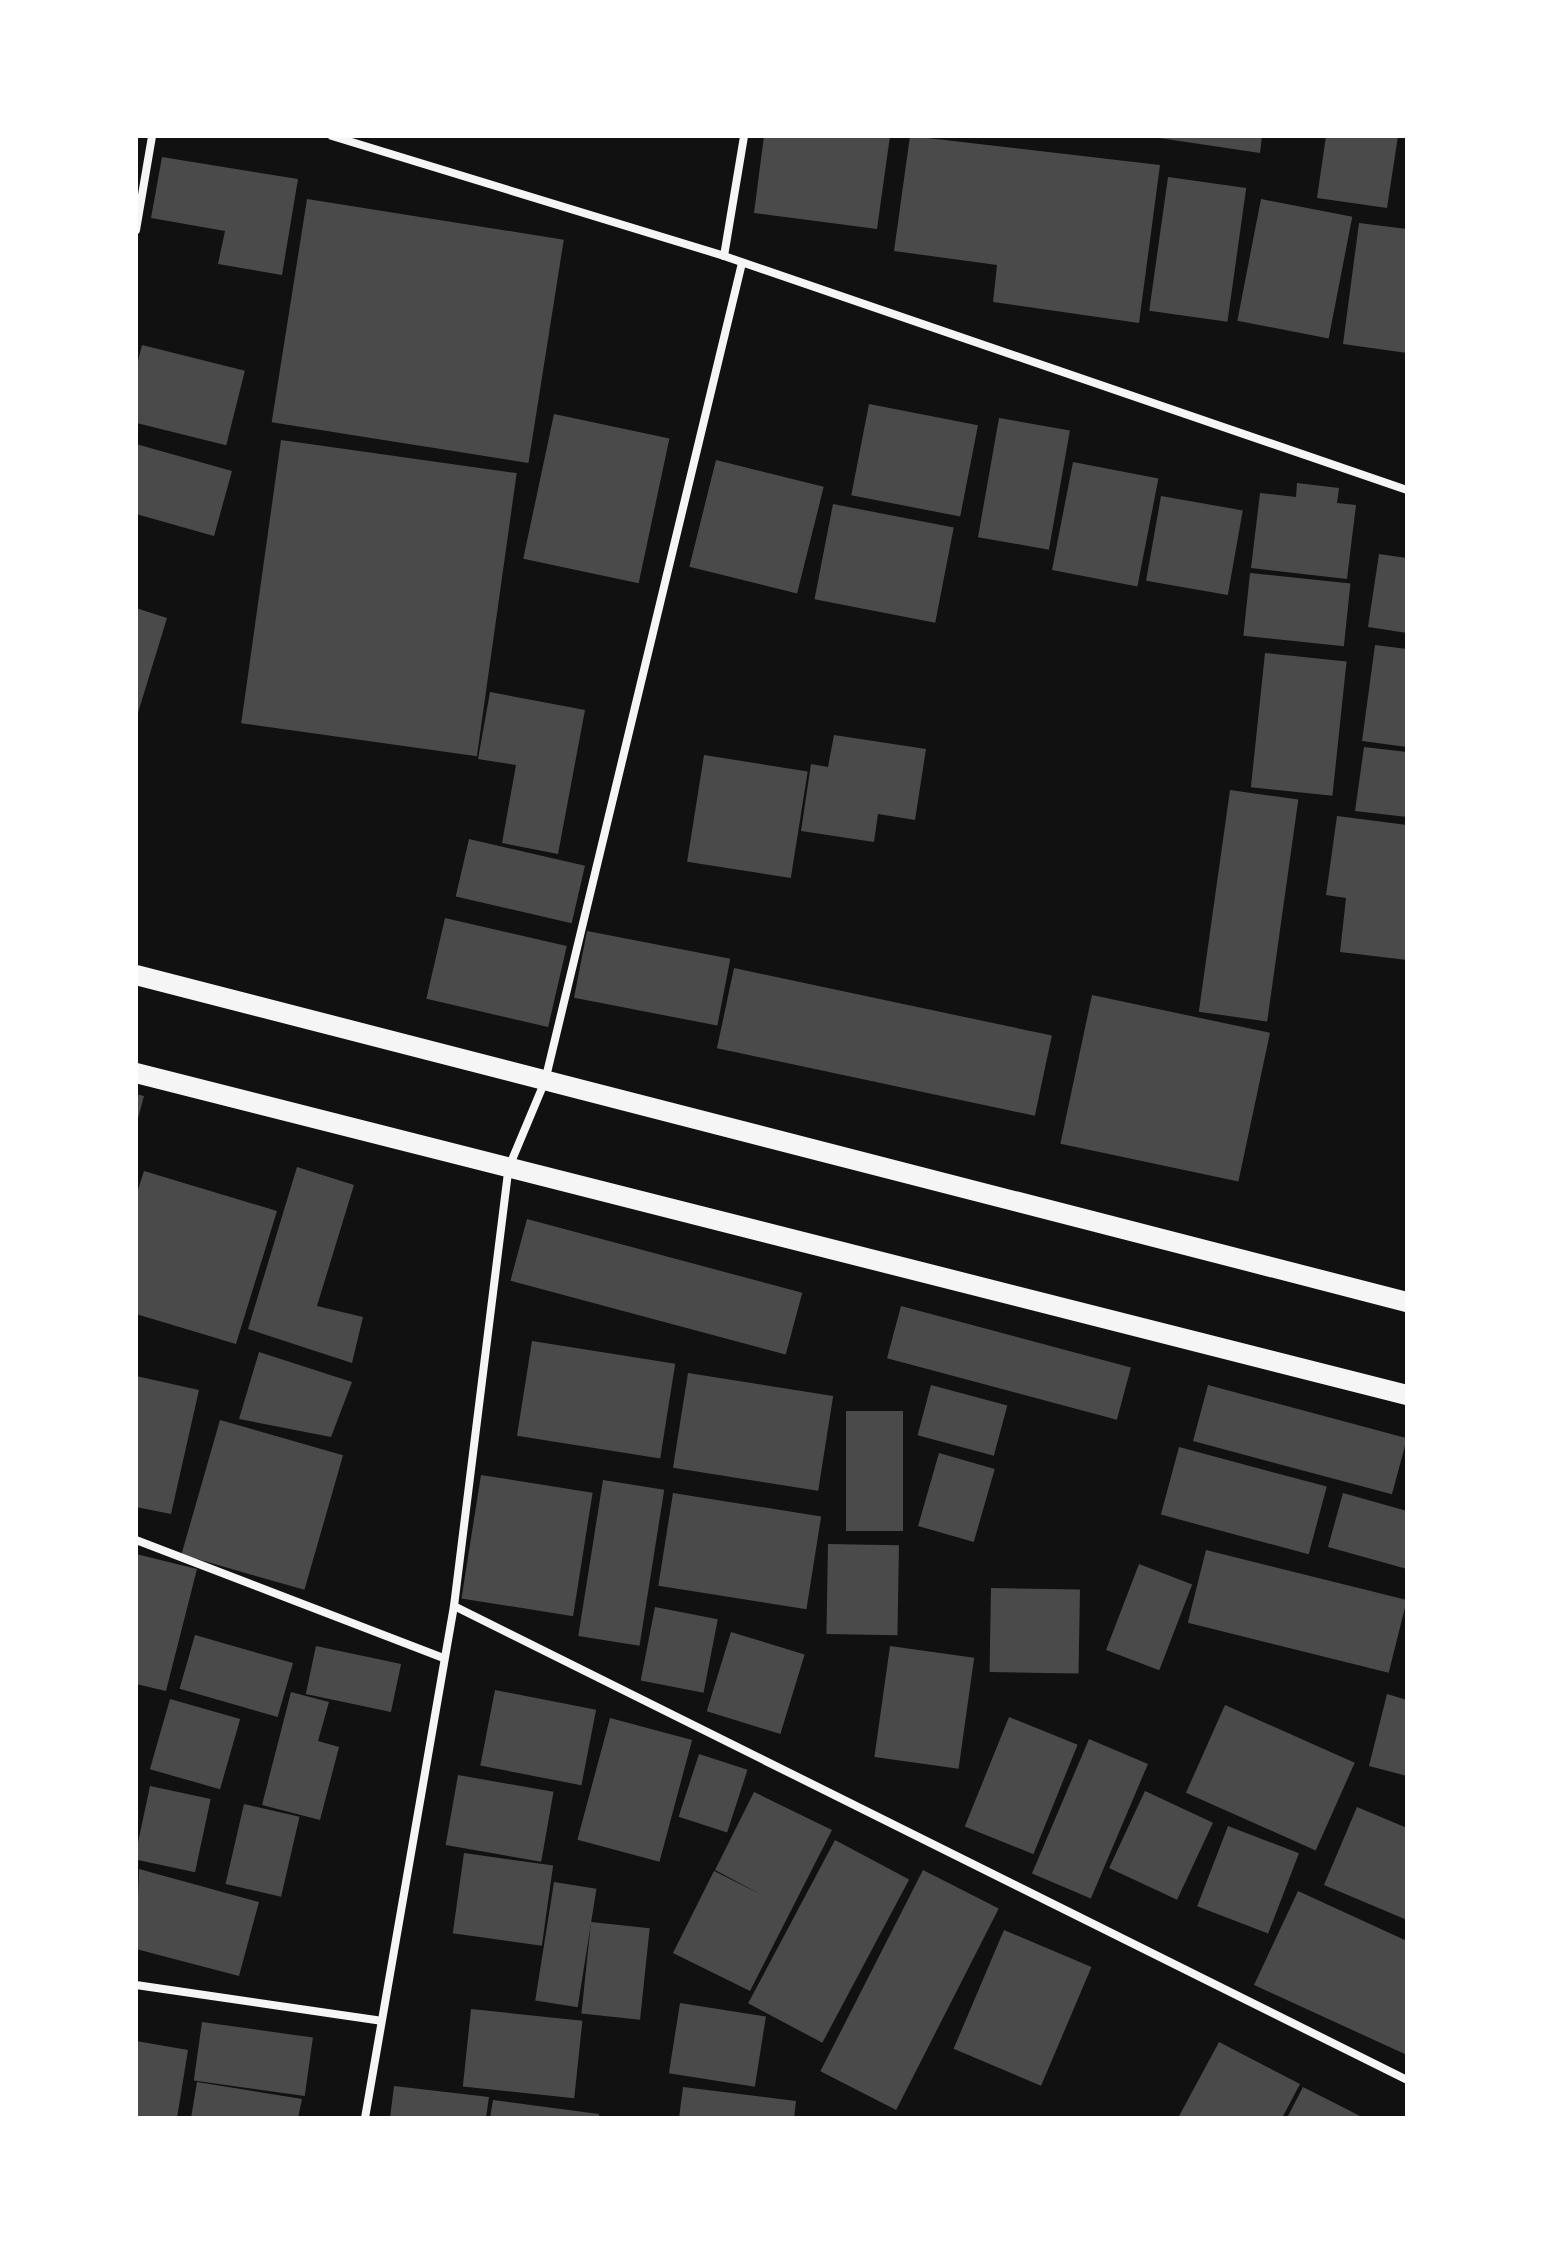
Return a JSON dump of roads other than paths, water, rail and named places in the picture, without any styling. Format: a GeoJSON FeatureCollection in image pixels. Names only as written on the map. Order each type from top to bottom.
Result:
{"type":"FeatureCollection","features":[{"type":"Feature","properties":{"kind":"main road"},"geometry":{"type":"LineString","coordinates":[[136,975],[1407,1302]]}},
{"type":"Feature","properties":{"kind":"main road"},"geometry":{"type":"LineString","coordinates":[[136,1073],[1407,1395]]}},
{"type":"Feature","properties":{"kind":"street"},"geometry":{"type":"LineString","coordinates":[[136,230],[152,136]]}},
{"type":"Feature","properties":{"kind":"street"},"geometry":{"type":"LineString","coordinates":[[332,136],[724,256],[1407,490]]}},
{"type":"Feature","properties":{"kind":"street"},"geometry":{"type":"LineString","coordinates":[[724,256],[744,136]]}},
{"type":"Feature","properties":{"kind":"street"},"geometry":{"type":"LineString","coordinates":[[365,2118],[377,2020],[454,1606],[509,1167],[545,1081],[742,263]]}},
{"type":"Feature","properties":{"kind":"street"},"geometry":{"type":"LineString","coordinates":[[136,1540],[444,1658]]}},
{"type":"Feature","properties":{"kind":"street"},"geometry":{"type":"LineString","coordinates":[[454,1606],[1407,2080]]}},
{"type":"Feature","properties":{"kind":"street"},"geometry":{"type":"LineString","coordinates":[[136,1985],[377,2020]]}}]}
